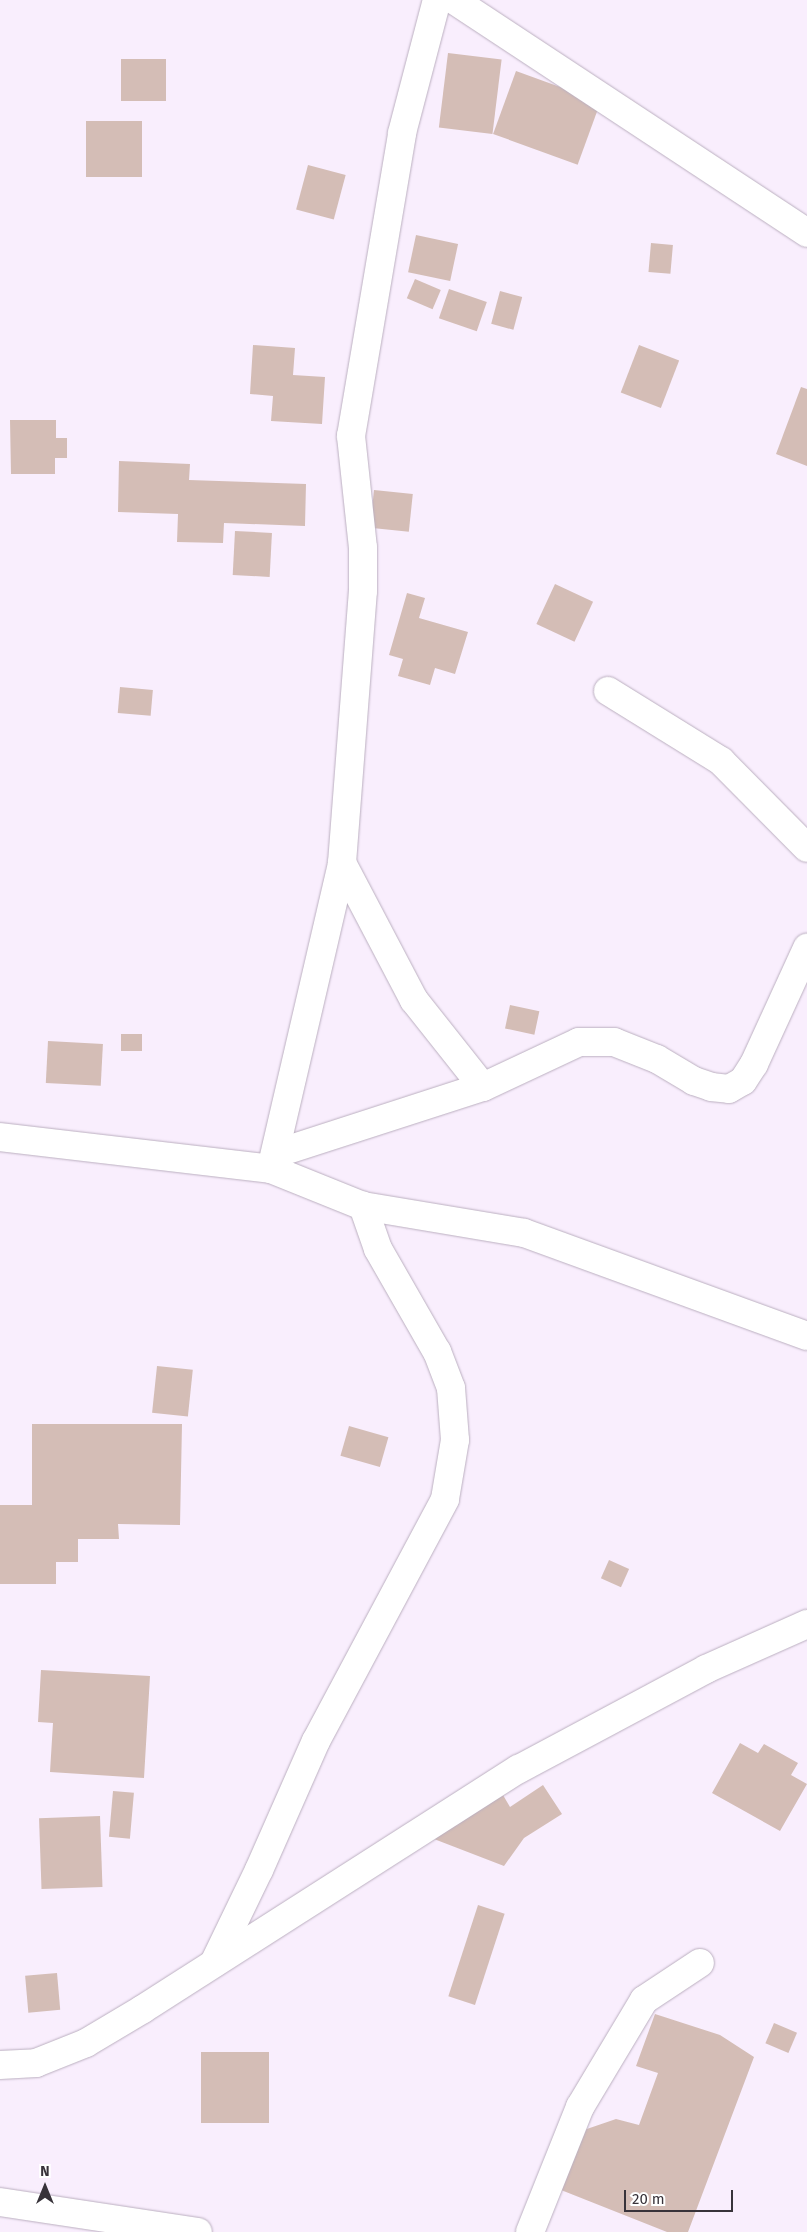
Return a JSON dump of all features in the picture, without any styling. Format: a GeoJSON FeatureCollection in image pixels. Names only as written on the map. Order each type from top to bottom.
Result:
{"type":"FeatureCollection","features":[{"type":"Feature","properties":{"kind":"street"},"geometry":{"type":"LineString","coordinates":[[273,1161],[342,863],[363,591],[363,548],[351,436],[402,133],[437,0]]}},
{"type":"Feature","properties":{"kind":"street"},"geometry":{"type":"LineString","coordinates":[[454,0],[807,233]]}},
{"type":"Feature","properties":{"kind":"street"},"geometry":{"type":"LineString","coordinates":[[608,691],[720,761],[807,848]]}},
{"type":"Feature","properties":{"kind":"street"},"geometry":{"type":"LineString","coordinates":[[342,863],[414,1000],[483,1087]]}},
{"type":"Feature","properties":{"kind":"street"},"geometry":{"type":"LineString","coordinates":[[273,1161],[483,1087],[579,1042],[614,1042],[657,1059],[694,1081],[711,1087],[729,1088],[743,1081],[754,1064],[807,948]]}},
{"type":"Feature","properties":{"kind":"street"},"geometry":{"type":"LineString","coordinates":[[0,1137],[273,1161],[363,1206],[524,1233],[804,1332]]}},
{"type":"Feature","properties":{"kind":"street"},"geometry":{"type":"LineString","coordinates":[[214,1963],[259,1870],[316,1741],[445,1499],[455,1440],[451,1388],[437,1352],[378,1249],[363,1206]]}},
{"type":"Feature","properties":{"kind":"street"},"geometry":{"type":"LineString","coordinates":[[0,2065],[36,2062],[86,2043],[518,1769],[706,1669],[807,1624]]}},
{"type":"Feature","properties":{"kind":"street"},"geometry":{"type":"LineString","coordinates":[[530,2232],[580,2107],[644,2000],[700,1963]]}},
{"type":"Feature","properties":{"kind":"street"},"geometry":{"type":"LineString","coordinates":[[0,2202],[198,2232]]}},
{"type":"Feature","properties":{"kind":"building"},"geometry":{"type":"Polygon","coordinates":[[[448,53],[502,60],[492,134],[439,127],[448,53]]]}},
{"type":"Feature","properties":{"kind":"building"},"geometry":{"type":"Polygon","coordinates":[[[121,59],[166,59],[166,101],[121,101],[121,59]]]}},
{"type":"Feature","properties":{"kind":"building"},"geometry":{"type":"Polygon","coordinates":[[[516,71],[601,102],[578,165],[493,134],[516,71]]]}},
{"type":"Feature","properties":{"kind":"building"},"geometry":{"type":"Polygon","coordinates":[[[86,121],[142,121],[142,177],[86,177],[86,121]]]}},
{"type":"Feature","properties":{"kind":"building"},"geometry":{"type":"Polygon","coordinates":[[[308,165],[346,175],[334,220],[296,209],[308,165]]]}},
{"type":"Feature","properties":{"kind":"building"},"geometry":{"type":"Polygon","coordinates":[[[416,235],[458,244],[450,281],[408,272],[416,235]]]}},
{"type":"Feature","properties":{"kind":"building"},"geometry":{"type":"Polygon","coordinates":[[[651,243],[673,245],[670,274],[648,272],[651,243]]]}},
{"type":"Feature","properties":{"kind":"building"},"geometry":{"type":"Polygon","coordinates":[[[415,279],[441,290],[433,309],[407,298],[415,279]]]}},
{"type":"Feature","properties":{"kind":"building"},"geometry":{"type":"Polygon","coordinates":[[[449,289],[487,302],[477,331],[439,318],[449,289]]]}},
{"type":"Feature","properties":{"kind":"building"},"geometry":{"type":"Polygon","coordinates":[[[500,291],[522,297],[513,330],[491,324],[500,291]]]}},
{"type":"Feature","properties":{"kind":"building"},"geometry":{"type":"Polygon","coordinates":[[[253,345],[295,348],[293,375],[325,377],[322,424],[271,421],[273,396],[250,394],[253,345]]]}},
{"type":"Feature","properties":{"kind":"building"},"geometry":{"type":"Polygon","coordinates":[[[639,345],[679,360],[661,408],[621,393],[639,345]]]}},
{"type":"Feature","properties":{"kind":"building"},"geometry":{"type":"Polygon","coordinates":[[[801,387],[807,389],[807,466],[776,454],[801,387]]]}},
{"type":"Feature","properties":{"kind":"building"},"geometry":{"type":"Polygon","coordinates":[[[10,420],[56,420],[56,438],[67,438],[67,458],[55,458],[55,474],[11,474],[10,420]]]}},
{"type":"Feature","properties":{"kind":"building"},"geometry":{"type":"Polygon","coordinates":[[[119,461],[190,464],[189,480],[306,484],[305,526],[224,523],[223,543],[177,542],[178,514],[118,512],[119,461]]]}},
{"type":"Feature","properties":{"kind":"building"},"geometry":{"type":"Polygon","coordinates":[[[374,490],[413,494],[409,532],[370,528],[374,490]]]}},
{"type":"Feature","properties":{"kind":"building"},"geometry":{"type":"Polygon","coordinates":[[[235,531],[272,533],[270,577],[233,575],[235,531]]]}},
{"type":"Feature","properties":{"kind":"building"},"geometry":{"type":"Polygon","coordinates":[[[555,584],[593,602],[574,642],[536,624],[555,584]]]}},
{"type":"Feature","properties":{"kind":"building"},"geometry":{"type":"Polygon","coordinates":[[[407,593],[425,598],[419,618],[468,632],[455,674],[435,668],[430,685],[398,676],[403,659],[389,655],[407,593]]]}},
{"type":"Feature","properties":{"kind":"building"},"geometry":{"type":"Polygon","coordinates":[[[120,687],[153,690],[151,716],[118,713],[120,687]]]}},
{"type":"Feature","properties":{"kind":"building"},"geometry":{"type":"Polygon","coordinates":[[[510,1005],[539,1011],[534,1035],[505,1028],[510,1005]]]}},
{"type":"Feature","properties":{"kind":"building"},"geometry":{"type":"Polygon","coordinates":[[[121,1034],[142,1034],[142,1051],[121,1051],[121,1034]]]}},
{"type":"Feature","properties":{"kind":"building"},"geometry":{"type":"Polygon","coordinates":[[[48,1041],[103,1044],[101,1086],[46,1083],[48,1041]]]}},
{"type":"Feature","properties":{"kind":"building"},"geometry":{"type":"Polygon","coordinates":[[[157,1366],[193,1370],[188,1417],[152,1413],[157,1366]]]}},
{"type":"Feature","properties":{"kind":"building"},"geometry":{"type":"Polygon","coordinates":[[[32,1424],[182,1424],[180,1525],[118,1524],[119,1539],[78,1539],[78,1562],[56,1562],[56,1584],[0,1584],[0,1505],[32,1505],[32,1424]]]}},
{"type":"Feature","properties":{"kind":"building"},"geometry":{"type":"Polygon","coordinates":[[[349,1426],[388,1437],[380,1467],[340,1456],[349,1426]]]}},
{"type":"Feature","properties":{"kind":"building"},"geometry":{"type":"Polygon","coordinates":[[[609,1560],[629,1569],[621,1587],[601,1578],[609,1560]]]}},
{"type":"Feature","properties":{"kind":"building"},"geometry":{"type":"Polygon","coordinates":[[[41,1670],[150,1676],[144,1778],[50,1772],[53,1723],[38,1722],[41,1670]]]}},
{"type":"Feature","properties":{"kind":"building"},"geometry":{"type":"Polygon","coordinates":[[[740,1743],[758,1753],[764,1744],[798,1763],[791,1775],[807,1784],[780,1831],[712,1793],[740,1743]]]}},
{"type":"Feature","properties":{"kind":"building"},"geometry":{"type":"Polygon","coordinates":[[[543,1785],[562,1814],[524,1838],[504,1866],[434,1839],[503,1795],[510,1807],[543,1785]]]}},
{"type":"Feature","properties":{"kind":"building"},"geometry":{"type":"Polygon","coordinates":[[[113,1791],[134,1793],[130,1839],[109,1837],[113,1791]]]}},
{"type":"Feature","properties":{"kind":"building"},"geometry":{"type":"Polygon","coordinates":[[[100,1816],[102,1887],[42,1889],[39,1818],[100,1816]]]}},
{"type":"Feature","properties":{"kind":"building"},"geometry":{"type":"Polygon","coordinates":[[[478,1905],[505,1914],[475,2005],[448,1996],[478,1905]]]}},
{"type":"Feature","properties":{"kind":"building"},"geometry":{"type":"Polygon","coordinates":[[[57,1973],[60,2010],[28,2013],[25,1976],[57,1973]]]}},
{"type":"Feature","properties":{"kind":"building"},"geometry":{"type":"Polygon","coordinates":[[[655,2014],[720,2035],[754,2057],[688,2232],[667,2232],[561,2190],[581,2131],[616,2119],[639,2125],[658,2073],[636,2066],[655,2014]]]}},
{"type":"Feature","properties":{"kind":"building"},"geometry":{"type":"Polygon","coordinates":[[[774,2023],[797,2033],[788,2053],[765,2043],[774,2023]]]}},
{"type":"Feature","properties":{"kind":"building"},"geometry":{"type":"Polygon","coordinates":[[[201,2052],[269,2052],[269,2123],[201,2123],[201,2052]]]}}]}
